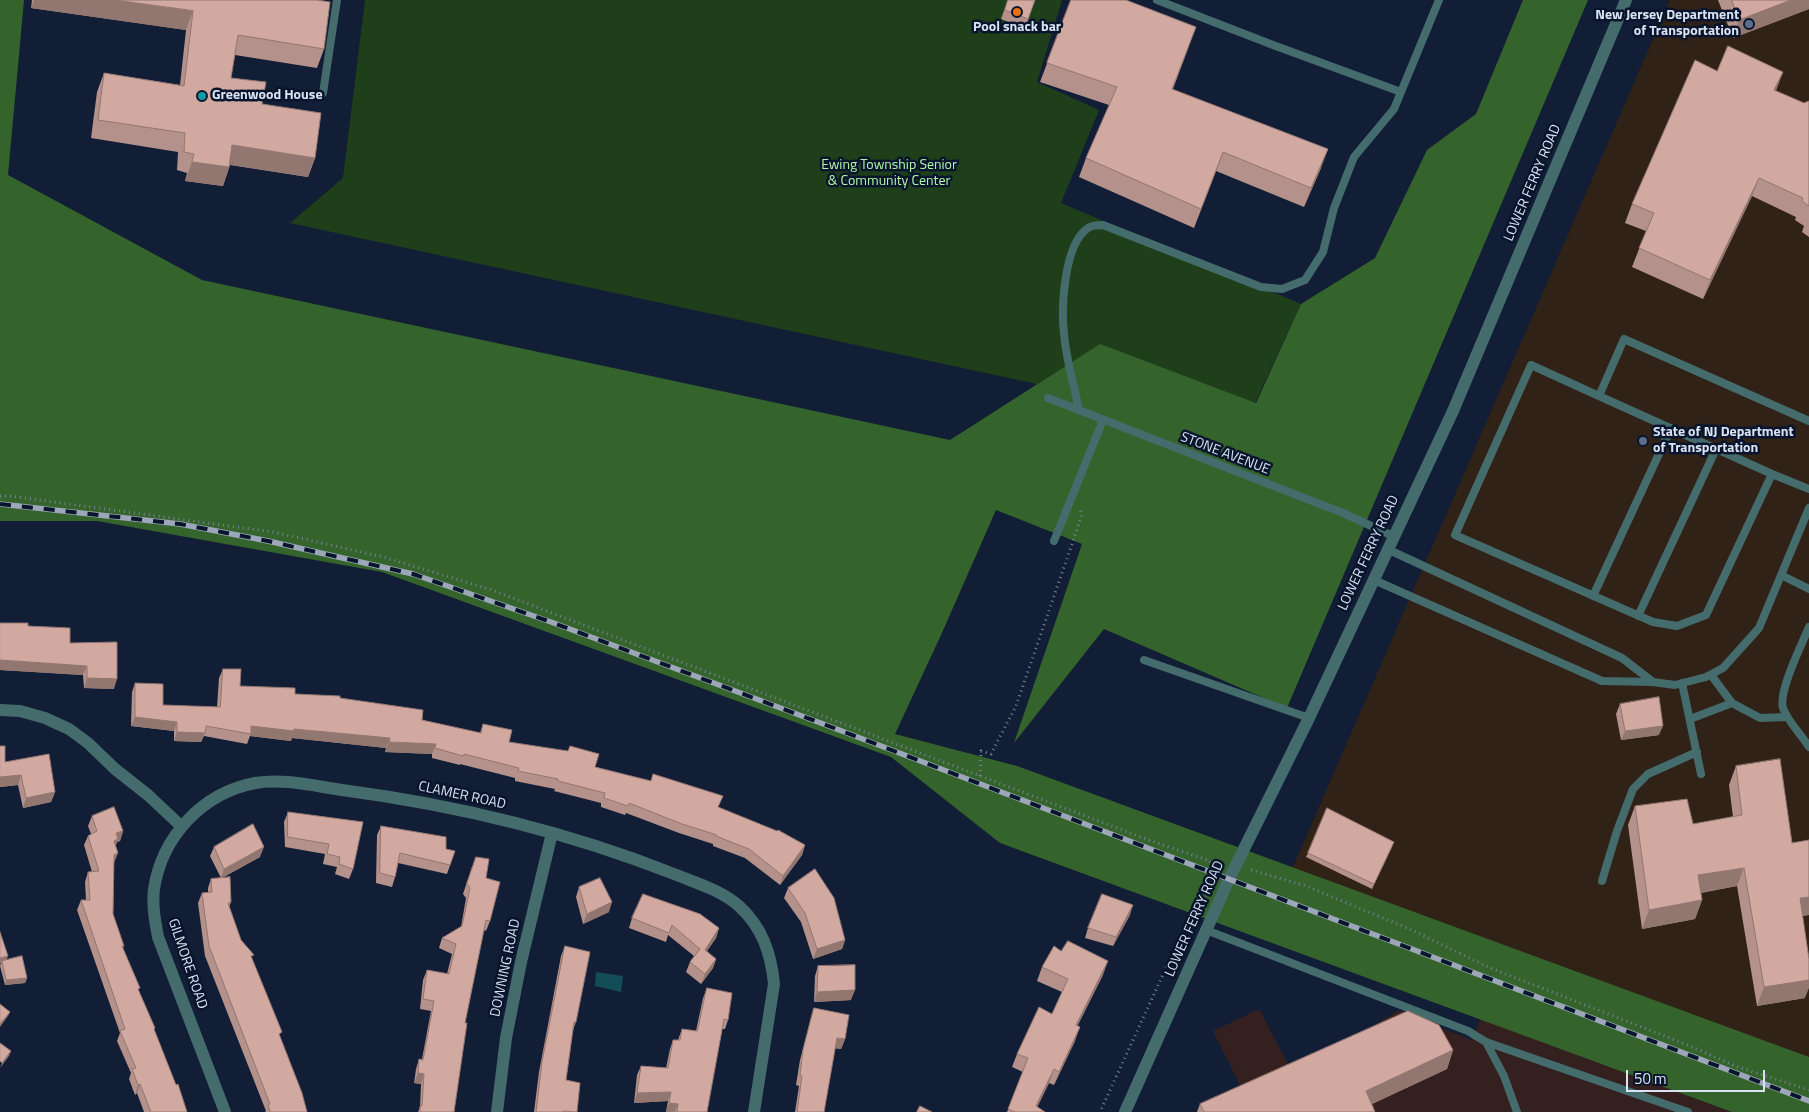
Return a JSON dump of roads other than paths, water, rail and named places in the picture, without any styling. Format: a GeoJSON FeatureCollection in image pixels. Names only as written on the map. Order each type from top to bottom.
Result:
{"type":"FeatureCollection","features":[{"type":"Feature","properties":{"kind":"street","name":"LOWER FERRY ROAD"},"geometry":{"type":"LineString","coordinates":[[1125,1112],[1236,864],[1309,718],[1453,411],[1626,0]]}},
{"type":"Feature","properties":{"kind":"street"},"geometry":{"type":"LineString","coordinates":[[0,710],[20,711],[45,718],[69,729],[88,743],[181,826]]}},
{"type":"Feature","properties":{"kind":"street","name":"CLAMER ROAD"},"geometry":{"type":"LineString","coordinates":[[181,826],[211,800],[232,790],[255,783],[281,782],[397,797],[478,814],[552,833],[646,863],[718,892],[737,905],[752,920],[764,940],[772,962],[774,984],[754,1112]]}},
{"type":"Feature","properties":{"kind":"street","name":"GILMORE ROAD"},"geometry":{"type":"LineString","coordinates":[[181,826],[169,844],[159,867],[154,890],[154,914],[158,937],[226,1112]]}},
{"type":"Feature","properties":{"kind":"street","name":"DOWNING ROAD"},"geometry":{"type":"LineString","coordinates":[[497,1112],[506,1038],[521,962],[552,833]]}},
{"type":"Feature","properties":{"kind":"lane"},"geometry":{"type":"LineString","coordinates":[[323,93],[337,0]]}},
{"type":"Feature","properties":{"kind":"lane"},"geometry":{"type":"LineString","coordinates":[[1157,0],[1401,92]]}},
{"type":"Feature","properties":{"kind":"lane"},"geometry":{"type":"LineString","coordinates":[[1079,410],[1064,334],[1063,295],[1069,260],[1082,234],[1090,227],[1103,225],[1261,287],[1282,289],[1305,280],[1323,252],[1334,208],[1354,157],[1394,109],[1438,0]]}},
{"type":"Feature","properties":{"kind":"lane"},"geometry":{"type":"LineString","coordinates":[[1599,396],[1624,339],[1809,420]]}},
{"type":"Feature","properties":{"kind":"lane"},"geometry":{"type":"LineString","coordinates":[[1772,474],[1706,616],[1676,626],[1654,622],[1638,616],[1455,535],[1531,365],[1809,489]]}},
{"type":"Feature","properties":{"kind":"lane","name":"STONE AVENUE"},"geometry":{"type":"LineString","coordinates":[[1048,398],[1343,513],[1393,536]]}},
{"type":"Feature","properties":{"kind":"lane"},"geometry":{"type":"LineString","coordinates":[[1054,540],[1103,420]]}},
{"type":"Feature","properties":{"kind":"lane"},"geometry":{"type":"LineString","coordinates":[[1593,596],[1671,428]]}},
{"type":"Feature","properties":{"kind":"lane"},"geometry":{"type":"LineString","coordinates":[[1638,616],[1716,449]]}},
{"type":"Feature","properties":{"kind":"lane"},"geometry":{"type":"LineString","coordinates":[[1374,580],[1602,681],[1653,682],[1675,685],[1706,678],[1723,668],[1760,628],[1780,575],[1809,508]]}},
{"type":"Feature","properties":{"kind":"lane"},"geometry":{"type":"LineString","coordinates":[[1387,549],[1622,658],[1653,682]]}},
{"type":"Feature","properties":{"kind":"lane"},"geometry":{"type":"LineString","coordinates":[[1780,575],[1809,589]]}},
{"type":"Feature","properties":{"kind":"lane"},"geometry":{"type":"LineString","coordinates":[[1809,627],[1784,688],[1782,705],[1787,717],[1809,747]]}},
{"type":"Feature","properties":{"kind":"lane"},"geometry":{"type":"LineString","coordinates":[[1144,660],[1309,718]]}},
{"type":"Feature","properties":{"kind":"lane"},"geometry":{"type":"LineString","coordinates":[[1711,674],[1732,703],[1760,718],[1787,717]]}},
{"type":"Feature","properties":{"kind":"lane"},"geometry":{"type":"LineString","coordinates":[[1682,683],[1701,774]]}},
{"type":"Feature","properties":{"kind":"lane"},"geometry":{"type":"LineString","coordinates":[[1690,719],[1732,703]]}},
{"type":"Feature","properties":{"kind":"lane"},"geometry":{"type":"LineString","coordinates":[[1602,881],[1632,789],[1648,774],[1697,752]]}},
{"type":"Feature","properties":{"kind":"lane"},"geometry":{"type":"LineString","coordinates":[[1206,930],[1468,1031],[1486,1042],[1688,1112]]}},
{"type":"Feature","properties":{"kind":"lane"},"geometry":{"type":"LineString","coordinates":[[1486,1042],[1504,1076],[1518,1112]]}},
{"type":"Feature","properties":{"kind":"railway"},"geometry":{"type":"LineString","coordinates":[[0,504],[180,524],[268,541],[413,574],[551,622],[834,728],[1809,1101]]}},
{"type":"Feature","properties":{"kind":"place","name":"Pool snack bar"},"geometry":{"type":"Point","coordinates":[1017,12]}},
{"type":"Feature","properties":{"kind":"place","name":"New Jersey Department of Transportation"},"geometry":{"type":"Point","coordinates":[1749,24]}},
{"type":"Feature","properties":{"kind":"place","name":"Greenwood House"},"geometry":{"type":"Point","coordinates":[202,96]}},
{"type":"Feature","properties":{"kind":"place","name":"State of NJ Department of Transportation"},"geometry":{"type":"Point","coordinates":[1643,441]}},
{"type":"Feature","properties":{"kind":"park label","name":"Ewing Township Senior & Community Center"},"geometry":{"type":"Point","coordinates":[889,174]}}]}
